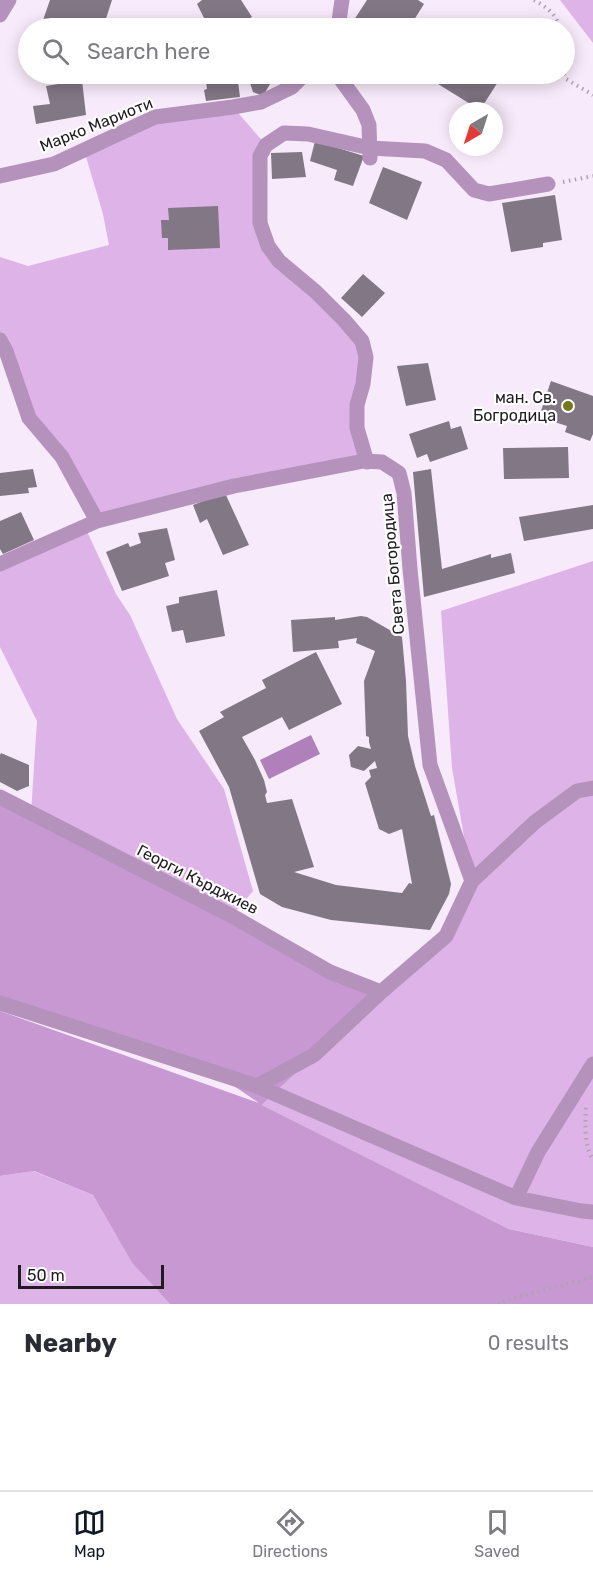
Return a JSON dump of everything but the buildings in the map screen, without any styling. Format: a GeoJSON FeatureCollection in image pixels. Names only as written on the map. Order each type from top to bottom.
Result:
{"type":"FeatureCollection","features":[{"type":"Feature","properties":{"kind":"street"},"geometry":{"type":"LineString","coordinates":[[0,15],[9,0]]}},
{"type":"Feature","properties":{"kind":"street"},"geometry":{"type":"LineString","coordinates":[[339,18],[342,0]]}},
{"type":"Feature","properties":{"kind":"street","name":"Марко Мариоти"},"geometry":{"type":"LineString","coordinates":[[0,176],[54,164],[155,117],[261,102],[295,84]]}},
{"type":"Feature","properties":{"kind":"street"},"geometry":{"type":"LineString","coordinates":[[344,84],[363,110],[369,125],[370,153]]}},
{"type":"Feature","properties":{"kind":"street"},"geometry":{"type":"LineString","coordinates":[[367,462],[357,428],[357,405],[363,384],[366,357],[362,341],[316,292],[279,261],[268,246],[260,223],[260,156],[266,145],[284,133],[308,134],[370,153],[425,151],[446,160],[474,190],[489,194],[548,184]]}},
{"type":"Feature","properties":{"kind":"street"},"geometry":{"type":"LineString","coordinates":[[0,340],[29,418],[62,457],[97,521]]}},
{"type":"Feature","properties":{"kind":"street","name":"Света Богородица"},"geometry":{"type":"LineString","coordinates":[[0,564],[97,521],[234,486],[367,462],[382,462],[399,473],[404,493],[430,765],[472,881]]}},
{"type":"Feature","properties":{"kind":"street"},"geometry":{"type":"LineString","coordinates":[[257,1086],[314,1055],[381,992],[446,936],[472,881],[535,822],[578,791],[593,788]]}},
{"type":"Feature","properties":{"kind":"street","name":"Георги Кърджиев"},"geometry":{"type":"LineString","coordinates":[[0,797],[232,916],[330,972],[381,992]]}},
{"type":"Feature","properties":{"kind":"street"},"geometry":{"type":"LineString","coordinates":[[0,1004],[257,1086],[516,1198],[593,1212]]}},
{"type":"Feature","properties":{"kind":"street"},"geometry":{"type":"LineString","coordinates":[[516,1198],[538,1152],[593,1064]]}},
{"type":"Feature","properties":{"kind":"path"},"geometry":{"type":"LineString","coordinates":[[534,0],[547,7],[555,18]]}},
{"type":"Feature","properties":{"kind":"path"},"geometry":{"type":"LineString","coordinates":[[574,84],[593,95]]}},
{"type":"Feature","properties":{"kind":"path"},"geometry":{"type":"LineString","coordinates":[[548,184],[593,176]]}},
{"type":"Feature","properties":{"kind":"path"},"geometry":{"type":"LineString","coordinates":[[586,1102],[585,1122],[589,1154],[593,1159]]}},
{"type":"Feature","properties":{"kind":"path"},"geometry":{"type":"LineString","coordinates":[[499,1304],[499,1302],[593,1277]]}},
{"type":"Feature","properties":{"kind":"shaded area"},"geometry":{"type":"Polygon","coordinates":[[[560,0],[593,0],[593,43],[575,18],[560,0]]]}},
{"type":"Feature","properties":{"kind":"shaded area"},"geometry":{"type":"Polygon","coordinates":[[[233,107],[266,145],[260,156],[268,246],[362,341],[357,405],[367,462],[97,521],[29,418],[0,340],[0,257],[28,266],[109,245],[103,214],[84,150],[155,117],[233,107]]]}},
{"type":"Feature","properties":{"kind":"shaded area"},"geometry":{"type":"Polygon","coordinates":[[[85,527],[116,594],[130,615],[177,719],[224,789],[253,891],[232,916],[31,813],[37,721],[0,647],[0,564],[85,527]]]}},
{"type":"Feature","properties":{"kind":"shaded area"},"geometry":{"type":"Polygon","coordinates":[[[593,561],[593,1247],[509,1229],[262,1105],[381,992],[446,936],[472,882],[452,768],[441,611],[593,561]]]}},
{"type":"Feature","properties":{"kind":"shaded area"},"geometry":{"type":"Polygon","coordinates":[[[311,735],[320,754],[269,779],[260,760],[311,735]]]}},
{"type":"Feature","properties":{"kind":"shaded area"},"geometry":{"type":"Polygon","coordinates":[[[0,797],[381,992],[262,1105],[509,1229],[593,1247],[593,1304],[170,1304],[132,1263],[93,1195],[34,1171],[0,1176],[0,1011],[259,1103],[212,1071],[0,1003],[0,797]]]}},
{"type":"Feature","properties":{"kind":"shaded area"},"geometry":{"type":"Polygon","coordinates":[[[33,1171],[93,1195],[132,1263],[170,1304],[0,1304],[0,1176],[33,1171]]]}},
{"type":"Feature","properties":{"kind":"place","name":"ман. Св. Богродица"},"geometry":{"type":"Point","coordinates":[568,406]}}]}
